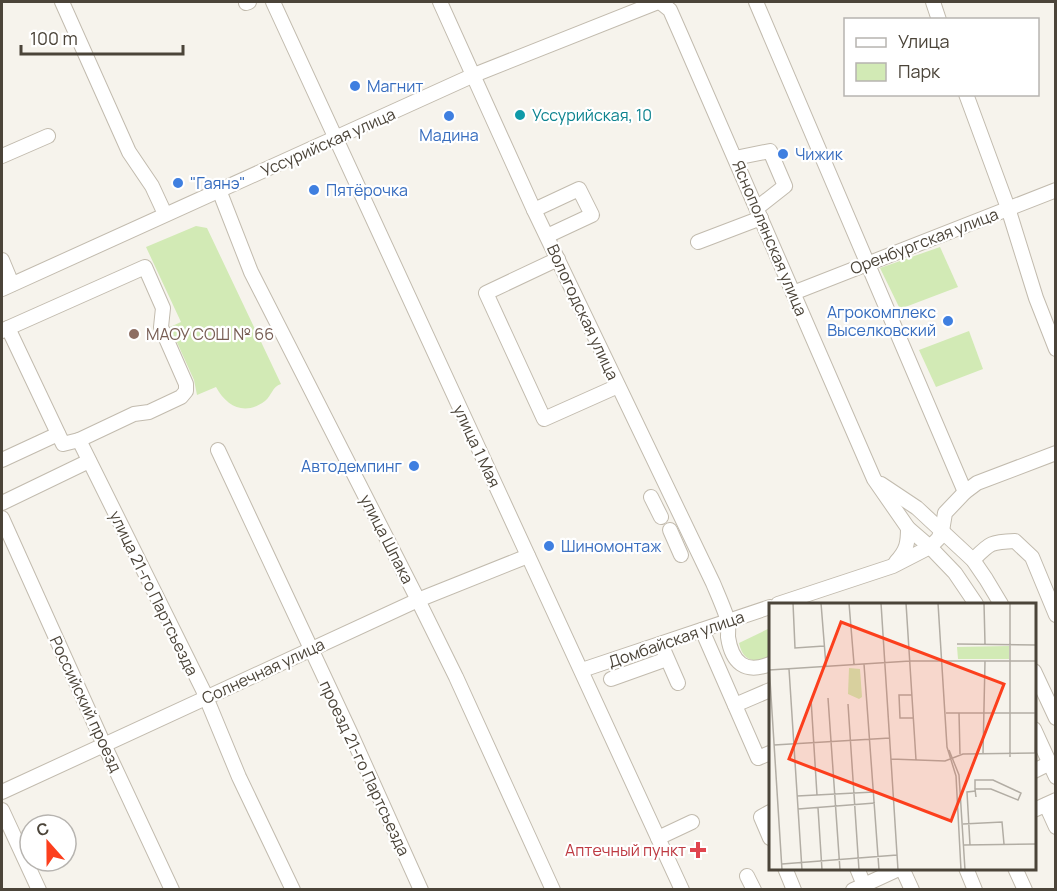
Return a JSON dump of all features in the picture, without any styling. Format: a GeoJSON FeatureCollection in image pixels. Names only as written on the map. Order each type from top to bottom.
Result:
{"type":"FeatureCollection","features":[{"type":"Feature","properties":{"kind":"street"},"geometry":{"type":"LineString","coordinates":[[62,2],[129,152],[152,186],[165,214]]}},
{"type":"Feature","properties":{"kind":"street","name":"улица 1 Мая"},"geometry":{"type":"LineString","coordinates":[[273,2],[682,890]]}},
{"type":"Feature","properties":{"kind":"street","name":"Вологодская улица"},"geometry":{"type":"LineString","coordinates":[[440,2],[534,210],[689,534],[707,586],[728,621],[730,648],[734,657],[748,668],[769,665]]}},
{"type":"Feature","properties":{"kind":"street","name":"Уссурийская улица"},"geometry":{"type":"LineString","coordinates":[[7,287],[474,75],[659,2]]}},
{"type":"Feature","properties":{"kind":"street","name":"Яснополянская улица"},"geometry":{"type":"LineString","coordinates":[[659,2],[670,10],[874,479],[908,528],[955,573],[975,603]]}},
{"type":"Feature","properties":{"kind":"street"},"geometry":{"type":"LineString","coordinates":[[756,2],[965,492]]}},
{"type":"Feature","properties":{"kind":"street"},"geometry":{"type":"LineString","coordinates":[[933,2],[938,18]]}},
{"type":"Feature","properties":{"kind":"street"},"geometry":{"type":"LineString","coordinates":[[967,96],[1008,208],[1036,298],[1056,349]]}},
{"type":"Feature","properties":{"kind":"street"},"geometry":{"type":"LineString","coordinates":[[2,156],[48,136]]}},
{"type":"Feature","properties":{"kind":"street"},"geometry":{"type":"LineString","coordinates":[[698,242],[759,213],[785,186],[770,151],[735,158]]}},
{"type":"Feature","properties":{"kind":"street"},"geometry":{"type":"LineString","coordinates":[[534,210],[579,189],[592,215],[547,236]]}},
{"type":"Feature","properties":{"kind":"street","name":"улица Шпака"},"geometry":{"type":"LineString","coordinates":[[219,190],[250,272],[456,677],[553,890]]}},
{"type":"Feature","properties":{"kind":"street","name":"Оренбургская улица"},"geometry":{"type":"LineString","coordinates":[[793,292],[1056,190]]}},
{"type":"Feature","properties":{"kind":"street"},"geometry":{"type":"LineString","coordinates":[[558,259],[486,293],[544,419],[618,386]]}},
{"type":"Feature","properties":{"kind":"street"},"geometry":{"type":"LineString","coordinates":[[2,260],[7,287]]}},
{"type":"Feature","properties":{"kind":"street"},"geometry":{"type":"LineString","coordinates":[[145,267],[163,308],[161,327],[186,384],[186,391],[181,397],[149,412],[134,414],[79,440],[63,444],[58,434],[4,330],[145,267]]}},
{"type":"Feature","properties":{"kind":"street"},"geometry":{"type":"LineString","coordinates":[[2,460],[58,434]]}},
{"type":"Feature","properties":{"kind":"street","name":"улица 21-го Партсъезда"},"geometry":{"type":"LineString","coordinates":[[79,440],[206,698],[239,777],[293,890]]}},
{"type":"Feature","properties":{"kind":"street","name":"проезд 21-го Партсъезда"},"geometry":{"type":"LineString","coordinates":[[218,450],[421,890]]}},
{"type":"Feature","properties":{"kind":"street"},"geometry":{"type":"LineString","coordinates":[[786,603],[808,600],[893,566],[930,547],[942,531],[945,513],[977,483],[1056,453]]}},
{"type":"Feature","properties":{"kind":"street"},"geometry":{"type":"LineString","coordinates":[[2,503],[89,461]]}},
{"type":"Feature","properties":{"kind":"street"},"geometry":{"type":"LineString","coordinates":[[874,479],[917,508],[973,560],[1000,603]]}},
{"type":"Feature","properties":{"kind":"street"},"geometry":{"type":"LineString","coordinates":[[651,497],[659,514],[675,504]]}},
{"type":"Feature","properties":{"kind":"street","name":"Российский проезд"},"geometry":{"type":"LineString","coordinates":[[2,518],[172,890]]}},
{"type":"Feature","properties":{"kind":"street"},"geometry":{"type":"LineString","coordinates":[[893,566],[904,554],[908,542],[908,528]]}},
{"type":"Feature","properties":{"kind":"street"},"geometry":{"type":"LineString","coordinates":[[681,555],[672,535],[689,534]]}},
{"type":"Feature","properties":{"kind":"street"},"geometry":{"type":"LineString","coordinates":[[973,560],[995,542],[1015,542],[1032,557],[1056,615]]}},
{"type":"Feature","properties":{"kind":"street","name":"Солнечная улица"},"geometry":{"type":"LineString","coordinates":[[2,792],[418,600],[528,556]]}},
{"type":"Feature","properties":{"kind":"street","name":"Домбайская улица"},"geometry":{"type":"LineString","coordinates":[[582,670],[769,608]]}},
{"type":"Feature","properties":{"kind":"street"},"geometry":{"type":"LineString","coordinates":[[702,630],[735,705],[764,756]]}},
{"type":"Feature","properties":{"kind":"street"},"geometry":{"type":"LineString","coordinates":[[660,644],[678,682]]}},
{"type":"Feature","properties":{"kind":"street"},"geometry":{"type":"LineString","coordinates":[[611,679],[667,659]]}},
{"type":"Feature","properties":{"kind":"street"},"geometry":{"type":"LineString","coordinates":[[1036,673],[1056,718]]}},
{"type":"Feature","properties":{"kind":"street"},"geometry":{"type":"LineString","coordinates":[[735,705],[769,691]]}},
{"type":"Feature","properties":{"kind":"street"},"geometry":{"type":"LineString","coordinates":[[1036,731],[1053,770],[1036,771]]}},
{"type":"Feature","properties":{"kind":"street"},"geometry":{"type":"LineString","coordinates":[[1045,805],[1056,826]]}},
{"type":"Feature","properties":{"kind":"street"},"geometry":{"type":"LineString","coordinates":[[2,810],[39,890]]}},
{"type":"Feature","properties":{"kind":"street"},"geometry":{"type":"LineString","coordinates":[[769,813],[761,817],[769,834]]}},
{"type":"Feature","properties":{"kind":"street"},"geometry":{"type":"LineString","coordinates":[[658,838],[692,822]]}},
{"type":"Feature","properties":{"kind":"street"},"geometry":{"type":"LineString","coordinates":[[786,870],[794,890]]}},
{"type":"Feature","properties":{"kind":"street"},"geometry":{"type":"LineString","coordinates":[[857,870],[861,888],[898,870]]}},
{"type":"Feature","properties":{"kind":"street"},"geometry":{"type":"LineString","coordinates":[[903,870],[912,890]]}},
{"type":"Feature","properties":{"kind":"street"},"geometry":{"type":"LineString","coordinates":[[967,870],[975,890]]}},
{"type":"Feature","properties":{"kind":"street"},"geometry":{"type":"LineString","coordinates":[[1016,870],[1025,890]]}},
{"type":"Feature","properties":{"kind":"street"},"geometry":{"type":"LineString","coordinates":[[747,876],[754,890]]}},
{"type":"Feature","properties":{"kind":"green space"},"geometry":{"type":"Polygon","coordinates":[[[196,226],[207,228],[281,384],[258,406],[237,407],[225,400],[216,387],[197,395],[194,380],[170,327],[181,322],[146,247],[196,226]]]}},
{"type":"Feature","properties":{"kind":"green space"},"geometry":{"type":"Polygon","coordinates":[[[940,247],[958,287],[900,309],[880,268],[940,247]]]}},
{"type":"Feature","properties":{"kind":"green space"},"geometry":{"type":"Polygon","coordinates":[[[969,331],[983,369],[936,387],[919,350],[969,331]]]}},
{"type":"Feature","properties":{"kind":"green space"},"geometry":{"type":"Polygon","coordinates":[[[769,628],[769,657],[759,660],[750,659],[743,654],[739,643],[769,628]]]}},
{"type":"Feature","properties":{"kind":"place","name":"Магнит"},"geometry":{"type":"Point","coordinates":[355,86]}},
{"type":"Feature","properties":{"kind":"place","name":"Уссурийская, 10"},"geometry":{"type":"Point","coordinates":[520,115]}},
{"type":"Feature","properties":{"kind":"place","name":"Мадина"},"geometry":{"type":"Point","coordinates":[449,116]}},
{"type":"Feature","properties":{"kind":"place","name":"Чижик"},"geometry":{"type":"Point","coordinates":[783,154]}},
{"type":"Feature","properties":{"kind":"place","name":"\"Гаянэ\""},"geometry":{"type":"Point","coordinates":[178,183]}},
{"type":"Feature","properties":{"kind":"place","name":"Пятёрочка"},"geometry":{"type":"Point","coordinates":[314,190]}},
{"type":"Feature","properties":{"kind":"place","name":"Агрокомплекс Выселковский"},"geometry":{"type":"Point","coordinates":[948,321]}},
{"type":"Feature","properties":{"kind":"place","name":"МАОУ СОШ № 66"},"geometry":{"type":"Point","coordinates":[134,334]}},
{"type":"Feature","properties":{"kind":"place","name":"Автодемпинг"},"geometry":{"type":"Point","coordinates":[414,466]}},
{"type":"Feature","properties":{"kind":"place","name":"Шиномонтаж"},"geometry":{"type":"Point","coordinates":[549,546]}},
{"type":"Feature","properties":{"kind":"place","name":"Аптечный пункт"},"geometry":{"type":"Point","coordinates":[698,850]}}]}
